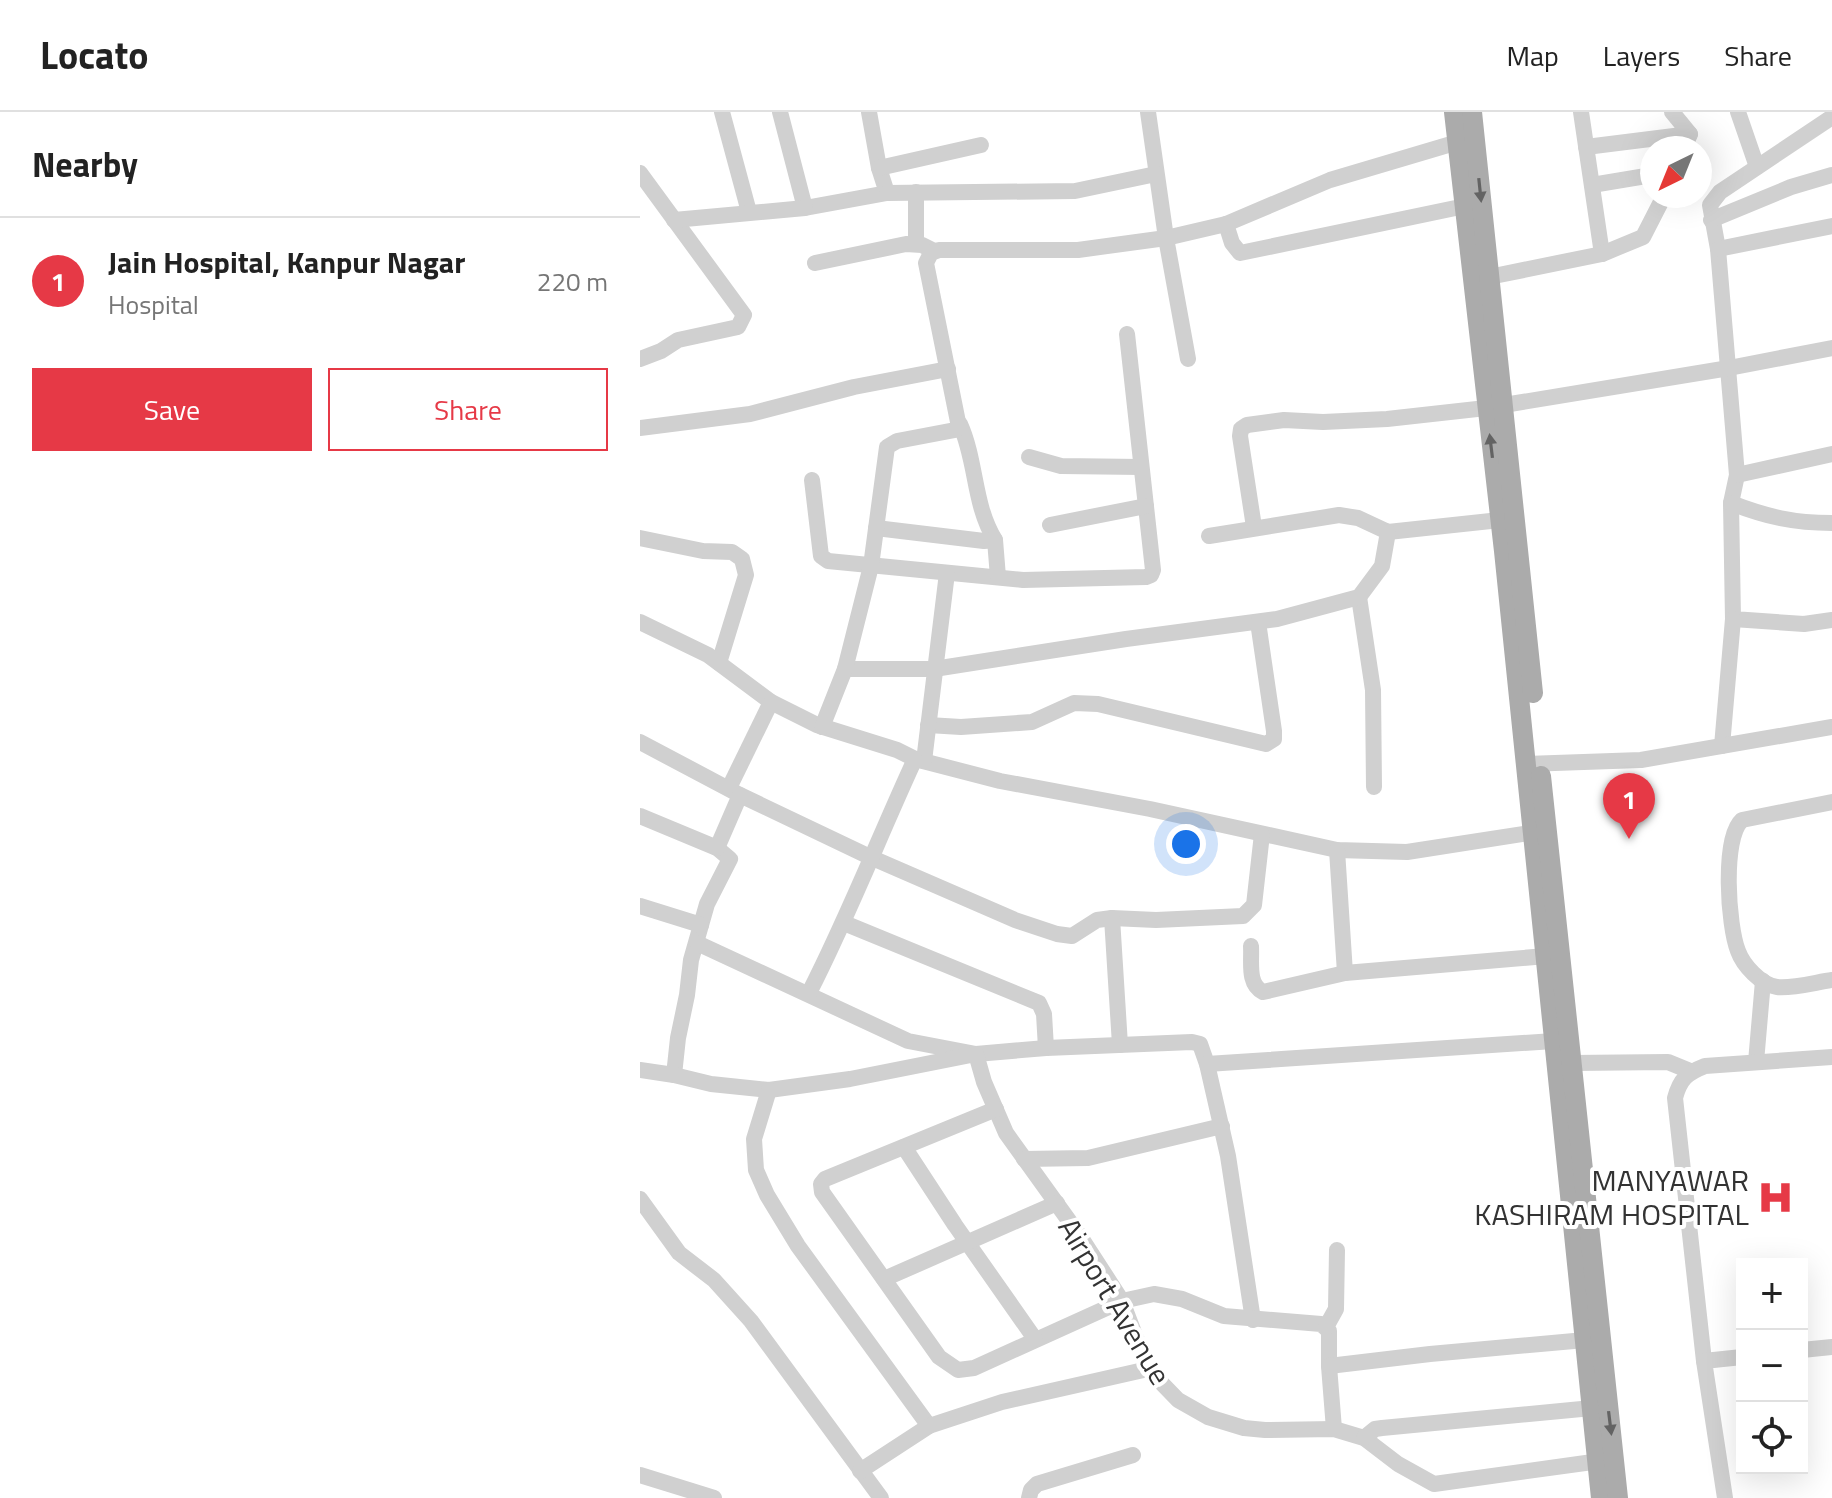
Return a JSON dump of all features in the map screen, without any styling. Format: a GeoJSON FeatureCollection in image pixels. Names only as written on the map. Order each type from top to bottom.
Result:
{"type":"FeatureCollection","features":[{"type":"Feature","properties":{"kind":"main road"},"geometry":{"type":"LineString","coordinates":[[1454,112],[1495,407],[1540,831],[1572,1063],[1599,1331],[1606,1460],[1601,1498]]}},
{"type":"Feature","properties":{"kind":"main road"},"geometry":{"type":"LineString","coordinates":[[1472,112],[1489,277],[1500,520],[1533,764]]}},
{"type":"Feature","properties":{"kind":"main road"},"geometry":{"type":"LineString","coordinates":[[1540,831],[1546,956],[1592,1408],[1618,1498]]}},
{"type":"Feature","properties":{"kind":"street"},"geometry":{"type":"LineString","coordinates":[[722,112],[749,212]]}},
{"type":"Feature","properties":{"kind":"street"},"geometry":{"type":"LineString","coordinates":[[780,112],[805,208]]}},
{"type":"Feature","properties":{"kind":"street"},"geometry":{"type":"LineString","coordinates":[[869,112],[887,193]]}},
{"type":"Feature","properties":{"kind":"street"},"geometry":{"type":"LineString","coordinates":[[1148,112],[1188,359]]}},
{"type":"Feature","properties":{"kind":"street"},"geometry":{"type":"LineString","coordinates":[[1581,112],[1602,254]]}},
{"type":"Feature","properties":{"kind":"street"},"geometry":{"type":"LineString","coordinates":[[1672,112],[1684,136]]}},
{"type":"Feature","properties":{"kind":"street"},"geometry":{"type":"LineString","coordinates":[[1738,112],[1757,167]]}},
{"type":"Feature","properties":{"kind":"street"},"geometry":{"type":"LineString","coordinates":[[1722,746],[1733,619],[1731,503],[1737,475],[1718,249],[1710,205],[1714,197],[1832,117]]}},
{"type":"Feature","properties":{"kind":"street"},"geometry":{"type":"LineString","coordinates":[[815,263],[916,244],[934,251],[1078,250],[1166,238],[1226,224],[1330,180],[1458,142]]}},
{"type":"Feature","properties":{"kind":"street"},"geometry":{"type":"LineString","coordinates":[[1586,147],[1640,144]]}},
{"type":"Feature","properties":{"kind":"street"},"geometry":{"type":"LineString","coordinates":[[879,168],[981,145]]}},
{"type":"Feature","properties":{"kind":"street"},"geometry":{"type":"LineString","coordinates":[[640,173],[744,315],[738,327],[678,340],[640,359]]}},
{"type":"Feature","properties":{"kind":"street"},"geometry":{"type":"LineString","coordinates":[[674,220],[805,208],[887,193],[1075,191],[1156,174]]}},
{"type":"Feature","properties":{"kind":"street"},"geometry":{"type":"LineString","coordinates":[[1711,220],[1791,187],[1832,175]]}},
{"type":"Feature","properties":{"kind":"street"},"geometry":{"type":"LineString","coordinates":[[1592,185],[1640,177]]}},
{"type":"Feature","properties":{"kind":"street"},"geometry":{"type":"LineString","coordinates":[[916,192],[916,244]]}},
{"type":"Feature","properties":{"kind":"street"},"geometry":{"type":"LineString","coordinates":[[1226,224],[1232,243],[1240,253],[1465,206]]}},
{"type":"Feature","properties":{"kind":"street"},"geometry":{"type":"LineString","coordinates":[[1489,277],[1602,254],[1643,237],[1658,208]]}},
{"type":"Feature","properties":{"kind":"street"},"geometry":{"type":"LineString","coordinates":[[1718,249],[1832,226]]}},
{"type":"Feature","properties":{"kind":"street"},"geometry":{"type":"LineString","coordinates":[[934,251],[926,263],[975,488],[984,523],[995,540],[998,577]]}},
{"type":"Feature","properties":{"kind":"street"},"geometry":{"type":"LineString","coordinates":[[812,480],[821,556],[828,561],[1023,580],[1151,575],[1153,570],[1127,334]]}},
{"type":"Feature","properties":{"kind":"street"},"geometry":{"type":"LineString","coordinates":[[1254,527],[1240,436],[1241,429],[1247,425],[1284,420],[1387,419],[1495,407],[1832,348]]}},
{"type":"Feature","properties":{"kind":"street"},"geometry":{"type":"LineString","coordinates":[[640,428],[750,414],[854,387],[948,369]]}},
{"type":"Feature","properties":{"kind":"street"},"geometry":{"type":"LineString","coordinates":[[822,727],[845,669],[871,566],[887,447],[897,441],[955,430],[960,424]]}},
{"type":"Feature","properties":{"kind":"street"},"geometry":{"type":"LineString","coordinates":[[1737,475],[1832,454]]}},
{"type":"Feature","properties":{"kind":"street"},"geometry":{"type":"LineString","coordinates":[[1029,457],[1061,466],[1141,467]]}},
{"type":"Feature","properties":{"kind":"street"},"geometry":{"type":"LineString","coordinates":[[1731,503],[1768,517],[1803,523],[1832,523]]}},
{"type":"Feature","properties":{"kind":"street"},"geometry":{"type":"LineString","coordinates":[[1050,525],[1146,506]]}},
{"type":"Feature","properties":{"kind":"street"},"geometry":{"type":"LineString","coordinates":[[1209,536],[1339,515],[1358,518],[1388,532],[1500,520]]}},
{"type":"Feature","properties":{"kind":"street"},"geometry":{"type":"LineString","coordinates":[[876,528],[995,540]]}},
{"type":"Feature","properties":{"kind":"street"},"geometry":{"type":"LineString","coordinates":[[845,669],[934,669],[1277,619],[1359,597],[1382,566],[1388,532]]}},
{"type":"Feature","properties":{"kind":"street"},"geometry":{"type":"LineString","coordinates":[[640,538],[703,551],[732,552],[742,559],[746,575],[719,663]]}},
{"type":"Feature","properties":{"kind":"street"},"geometry":{"type":"LineString","coordinates":[[809,993],[844,923],[870,857],[920,760],[928,725],[947,573]]}},
{"type":"Feature","properties":{"kind":"street"},"geometry":{"type":"LineString","coordinates":[[1359,597],[1373,690],[1374,787]]}},
{"type":"Feature","properties":{"kind":"street"},"geometry":{"type":"LineString","coordinates":[[1733,619],[1804,624],[1832,620]]}},
{"type":"Feature","properties":{"kind":"street"},"geometry":{"type":"LineString","coordinates":[[640,622],[719,663],[771,702],[822,727],[920,760],[1000,781],[1150,809],[1337,850],[1407,852],[1540,831]]}},
{"type":"Feature","properties":{"kind":"street"},"geometry":{"type":"LineString","coordinates":[[928,725],[961,727],[1032,722],[1074,703],[1098,704],[1266,744],[1274,739],[1274,731],[1258,622]]}},
{"type":"Feature","properties":{"kind":"street"},"geometry":{"type":"LineString","coordinates":[[717,848],[735,792],[771,702]]}},
{"type":"Feature","properties":{"kind":"street"},"geometry":{"type":"LineString","coordinates":[[1533,764],[1641,760],[1832,727]]}},
{"type":"Feature","properties":{"kind":"street"},"geometry":{"type":"LineString","coordinates":[[640,742],[870,857],[1015,920],[1057,934],[1072,936],[1097,920],[1112,918],[1156,920],[1243,916],[1254,905],[1262,834]]}},
{"type":"Feature","properties":{"kind":"street"},"geometry":{"type":"LineString","coordinates":[[1832,802],[1742,820],[1735,826],[1730,839],[1729,896],[1737,950],[1746,966],[1763,981],[1776,987],[1832,980]]}},
{"type":"Feature","properties":{"kind":"street"},"geometry":{"type":"LineString","coordinates":[[640,816],[717,848],[730,859],[707,904],[691,960],[674,1075]]}},
{"type":"Feature","properties":{"kind":"street"},"geometry":{"type":"LineString","coordinates":[[1337,850],[1345,973]]}},
{"type":"Feature","properties":{"kind":"street"},"geometry":{"type":"LineString","coordinates":[[640,906],[701,925]]}},
{"type":"Feature","properties":{"kind":"street"},"geometry":{"type":"LineString","coordinates":[[1112,918],[1120,1045]]}},
{"type":"Feature","properties":{"kind":"street"},"geometry":{"type":"LineString","coordinates":[[844,923],[1039,1003],[1044,1014],[1046,1048]]}},
{"type":"Feature","properties":{"kind":"street"},"geometry":{"type":"LineString","coordinates":[[697,943],[908,1041],[976,1054]]}},
{"type":"Feature","properties":{"kind":"street"},"geometry":{"type":"LineString","coordinates":[[1251,946],[1252,981],[1263,992],[1345,973],[1546,956]]}},
{"type":"Feature","properties":{"kind":"street"},"geometry":{"type":"LineString","coordinates":[[1756,1062],[1763,981]]}},
{"type":"Feature","properties":{"kind":"street"},"geometry":{"type":"LineString","coordinates":[[1207,1064],[1554,1041]]}},
{"type":"Feature","properties":{"kind":"street"},"geometry":{"type":"LineString","coordinates":[[640,1070],[711,1084],[769,1090],[850,1079],[976,1054],[1046,1048],[1200,1044],[1222,1126],[1253,1320]]}},
{"type":"Feature","properties":{"kind":"street","name":"Airport Avenue"},"geometry":{"type":"LineString","coordinates":[[976,1054],[1006,1133],[1122,1301],[1148,1369],[1178,1400],[1208,1417],[1244,1428],[1334,1429],[1364,1438],[1398,1464],[1434,1484],[1606,1460]]}},
{"type":"Feature","properties":{"kind":"street"},"geometry":{"type":"LineString","coordinates":[[1725,1498],[1704,1361],[1675,1098],[1680,1081],[1690,1071],[1705,1066],[1832,1057]]}},
{"type":"Feature","properties":{"kind":"street"},"geometry":{"type":"LineString","coordinates":[[1572,1063],[1668,1062],[1690,1071]]}},
{"type":"Feature","properties":{"kind":"street"},"geometry":{"type":"LineString","coordinates":[[769,1090],[754,1139],[756,1170],[767,1195],[798,1246],[929,1426]]}},
{"type":"Feature","properties":{"kind":"street"},"geometry":{"type":"LineString","coordinates":[[996,1109],[825,1179],[821,1184],[822,1192],[939,1357],[958,1370],[974,1368],[1122,1301],[1154,1294],[1166,1295],[1224,1316],[1321,1324],[1326,1327],[1329,1331],[1334,1429]]}},
{"type":"Feature","properties":{"kind":"street"},"geometry":{"type":"LineString","coordinates":[[1024,1159],[1088,1158],[1222,1126]]}},
{"type":"Feature","properties":{"kind":"street"},"geometry":{"type":"LineString","coordinates":[[904,1147],[1035,1339]]}},
{"type":"Feature","properties":{"kind":"street"},"geometry":{"type":"LineString","coordinates":[[640,1199],[679,1253],[714,1280],[751,1321],[881,1498]]}},
{"type":"Feature","properties":{"kind":"street"},"geometry":{"type":"LineString","coordinates":[[884,1279],[1057,1203]]}},
{"type":"Feature","properties":{"kind":"street"},"geometry":{"type":"LineString","coordinates":[[1326,1327],[1336,1309],[1337,1250]]}},
{"type":"Feature","properties":{"kind":"street"},"geometry":{"type":"LineString","coordinates":[[1329,1366],[1585,1340]]}},
{"type":"Feature","properties":{"kind":"street"},"geometry":{"type":"LineString","coordinates":[[1808,1349],[1832,1347]]}},
{"type":"Feature","properties":{"kind":"street"},"geometry":{"type":"LineString","coordinates":[[1704,1361],[1736,1358]]}},
{"type":"Feature","properties":{"kind":"street"},"geometry":{"type":"LineString","coordinates":[[860,1471],[929,1426],[1002,1402],[1148,1369]]}},
{"type":"Feature","properties":{"kind":"street"},"geometry":{"type":"LineString","coordinates":[[1364,1438],[1375,1429],[1382,1428],[1592,1408]]}},
{"type":"Feature","properties":{"kind":"street"},"geometry":{"type":"LineString","coordinates":[[1029,1498],[1037,1484],[1133,1455]]}},
{"type":"Feature","properties":{"kind":"street"},"geometry":{"type":"LineString","coordinates":[[640,1475],[714,1498]]}},
{"type":"Feature","properties":{"kind":"place","name":"Jain Hospital, Kanpur Nagar"},"geometry":{"type":"Point","coordinates":[1629,839]}},
{"type":"Feature","properties":{"kind":"place","name":"MANYAWAR KASHIRAM HOSPITAL"},"geometry":{"type":"Point","coordinates":[1775,1197]}}]}
